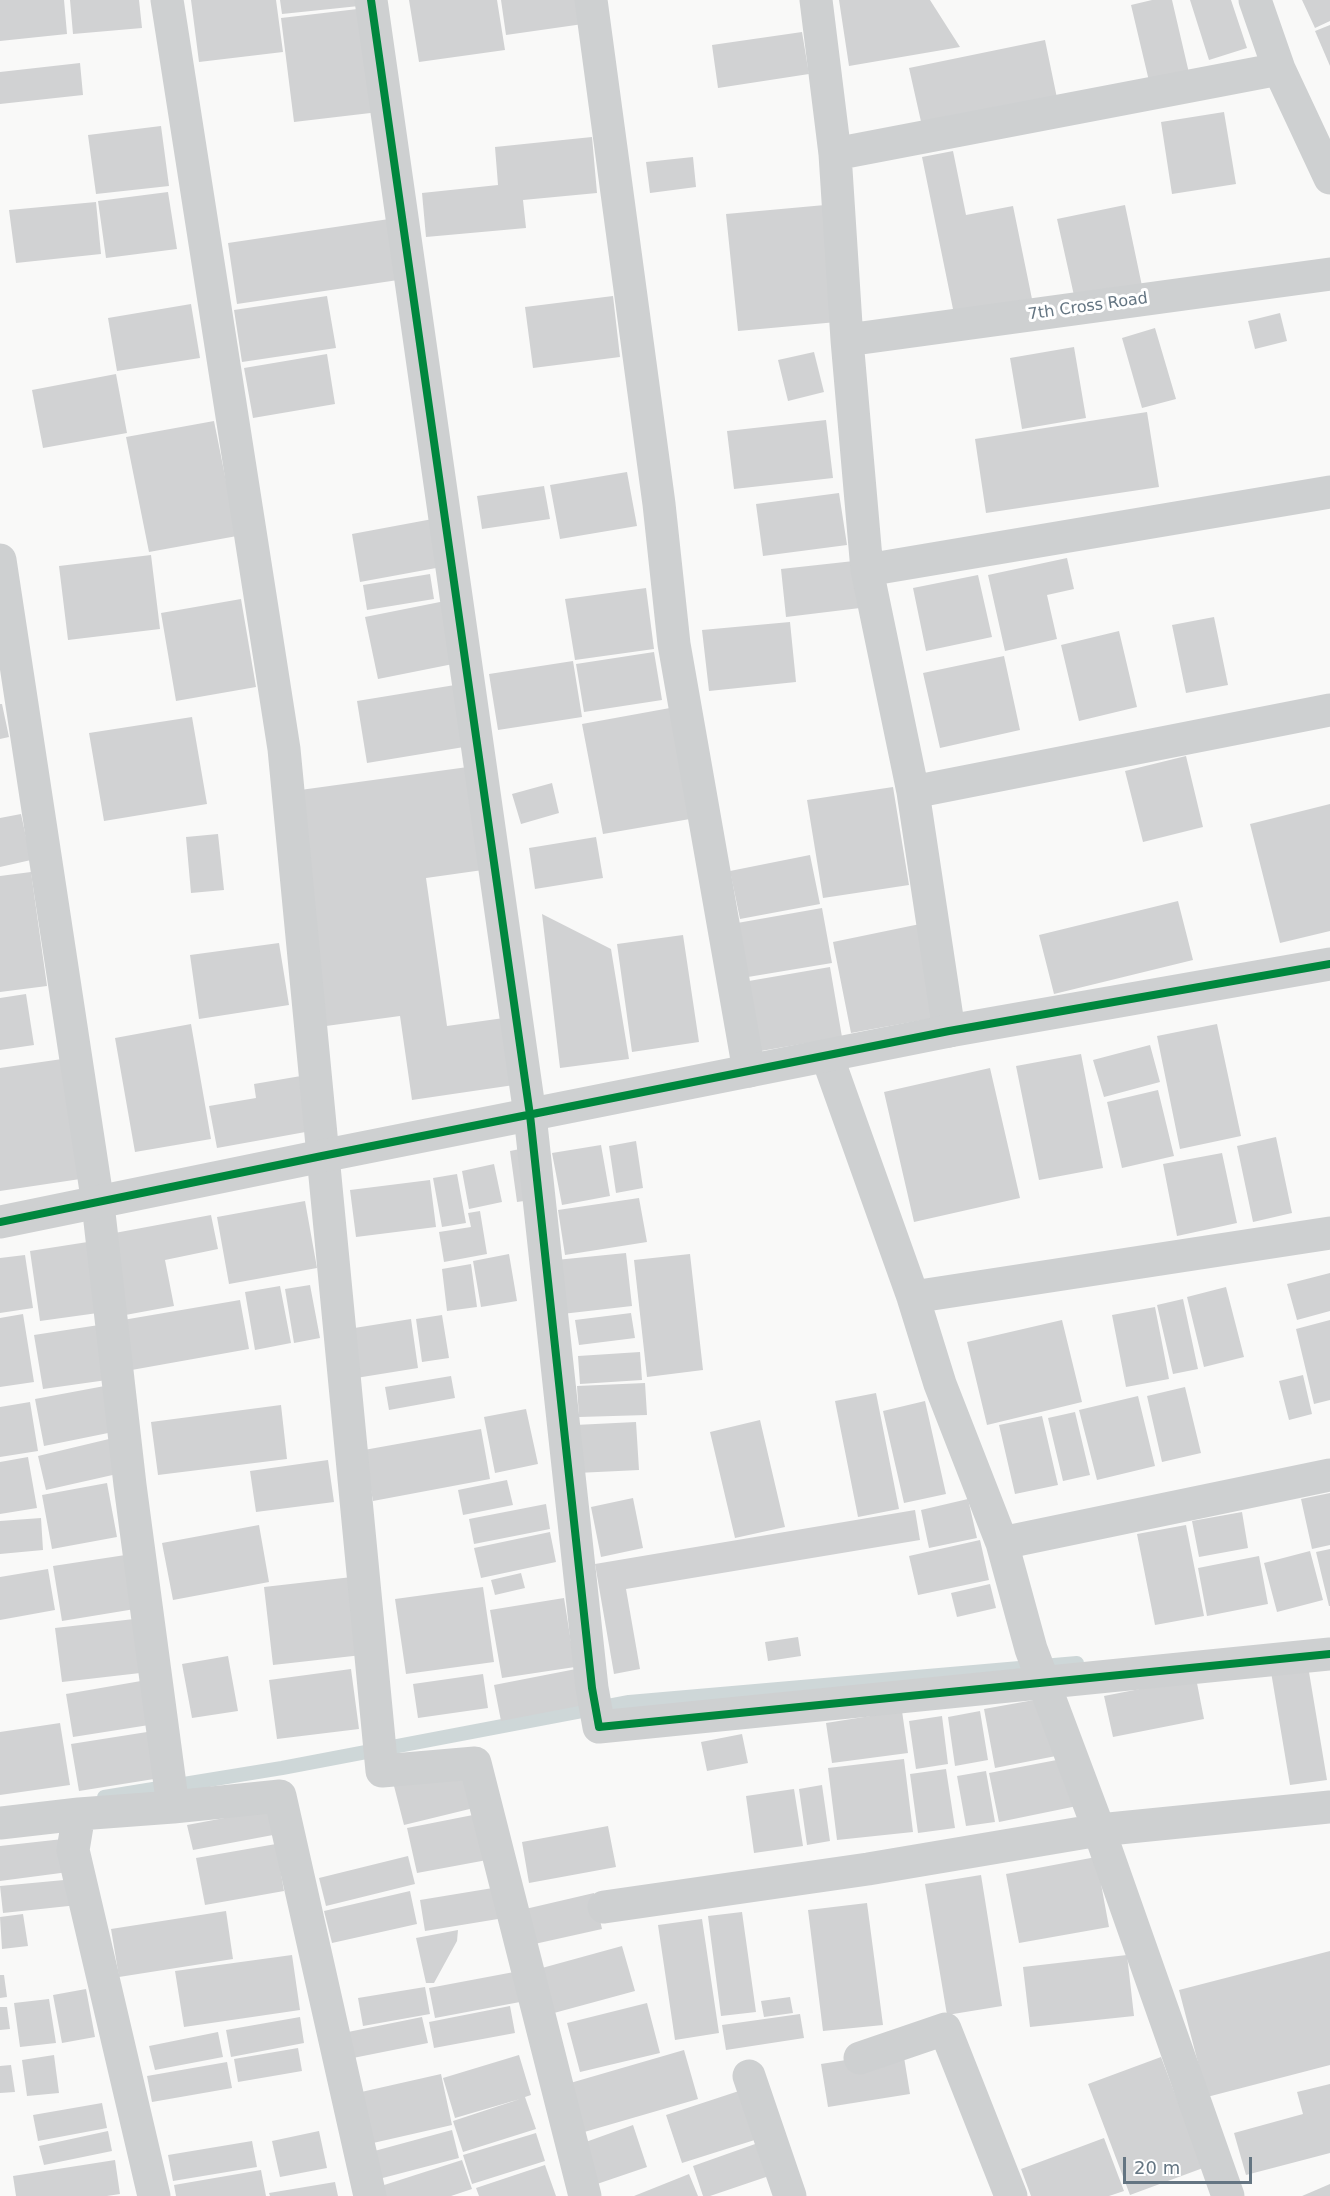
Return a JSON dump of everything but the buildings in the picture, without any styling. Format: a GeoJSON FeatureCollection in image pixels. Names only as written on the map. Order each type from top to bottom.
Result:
{"type":"FeatureCollection","features":[{"type":"Feature","properties":{"kind":"street"},"geometry":{"type":"LineString","coordinates":[[167,0],[284,749],[382,1771],[475,1763],[585,2196]]}},
{"type":"Feature","properties":{"kind":"street"},"geometry":{"type":"LineString","coordinates":[[371,0],[530,1115],[592,1688],[599,1727],[1330,1654]]}},
{"type":"Feature","properties":{"kind":"street"},"geometry":{"type":"LineString","coordinates":[[591,0],[652,445],[674,644],[749,1071]]}},
{"type":"Feature","properties":{"kind":"street"},"geometry":{"type":"LineString","coordinates":[[816,0],[835,154],[847,340],[867,570],[913,792],[949,1031]]}},
{"type":"Feature","properties":{"kind":"street"},"geometry":{"type":"LineString","coordinates":[[1255,0],[1279,69],[1330,178]]}},
{"type":"Feature","properties":{"kind":"street"},"geometry":{"type":"LineString","coordinates":[[835,154],[1279,69]]}},
{"type":"Feature","properties":{"kind":"street","name":"7th Cross Road"},"geometry":{"type":"LineString","coordinates":[[847,340],[1330,274]]}},
{"type":"Feature","properties":{"kind":"street"},"geometry":{"type":"LineString","coordinates":[[867,570],[1330,492]]}},
{"type":"Feature","properties":{"kind":"street"},"geometry":{"type":"LineString","coordinates":[[0,560],[98,1204],[130,1485],[174,1807]]}},
{"type":"Feature","properties":{"kind":"street"},"geometry":{"type":"LineString","coordinates":[[913,792],[1330,710]]}},
{"type":"Feature","properties":{"kind":"street"},"geometry":{"type":"LineString","coordinates":[[0,1222],[949,1031],[1330,964]]}},
{"type":"Feature","properties":{"kind":"street"},"geometry":{"type":"LineString","coordinates":[[826,1056],[913,1297],[940,1384],[1002,1544],[1031,1648],[1099,1830],[1224,2195]]}},
{"type":"Feature","properties":{"kind":"street"},"geometry":{"type":"LineString","coordinates":[[913,1297],[1330,1233]]}},
{"type":"Feature","properties":{"kind":"street"},"geometry":{"type":"LineString","coordinates":[[1002,1544],[1330,1475]]}},
{"type":"Feature","properties":{"kind":"street"},"geometry":{"type":"LineString","coordinates":[[0,1823],[280,1796],[370,2196]]}},
{"type":"Feature","properties":{"kind":"street"},"geometry":{"type":"LineString","coordinates":[[604,1907],[868,1869],[1099,1830],[1330,1807]]}},
{"type":"Feature","properties":{"kind":"street"},"geometry":{"type":"LineString","coordinates":[[79,1814],[73,1850],[154,2196]]}},
{"type":"Feature","properties":{"kind":"street"},"geometry":{"type":"LineString","coordinates":[[860,2058],[945,2029],[1011,2196]]}},
{"type":"Feature","properties":{"kind":"street"},"geometry":{"type":"LineString","coordinates":[[749,2076],[790,2196]]}},
{"type":"Feature","properties":{"kind":"waterway"},"geometry":{"type":"LineString","coordinates":[[104,1797],[282,1768],[629,1702],[1077,1663]]}},
{"type":"Feature","properties":{"kind":"cycle path"},"geometry":{"type":"LineString","coordinates":[[371,0],[530,1115],[592,1688],[599,1727],[1330,1654]]}},
{"type":"Feature","properties":{"kind":"cycle path"},"geometry":{"type":"LineString","coordinates":[[0,1222],[949,1031],[1330,964]]}}]}
